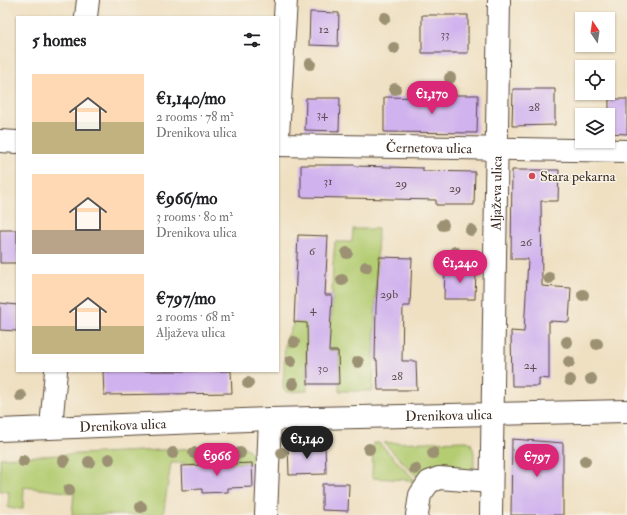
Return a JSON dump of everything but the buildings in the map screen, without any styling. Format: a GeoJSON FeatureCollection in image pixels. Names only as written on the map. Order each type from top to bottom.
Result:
{"type":"FeatureCollection","features":[{"type":"Feature","properties":{"kind":"street"},"geometry":{"type":"LineString","coordinates":[[86,16],[88,0]]}},
{"type":"Feature","properties":{"kind":"street"},"geometry":{"type":"LineString","coordinates":[[279,118],[286,0]]}},
{"type":"Feature","properties":{"kind":"street","name":"Aljaževa ulica"},"geometry":{"type":"LineString","coordinates":[[491,515],[499,0]]}},
{"type":"Feature","properties":{"kind":"street"},"geometry":{"type":"LineString","coordinates":[[0,142],[16,142]]}},
{"type":"Feature","properties":{"kind":"street","name":"Černetova ulica"},"geometry":{"type":"LineString","coordinates":[[279,145],[627,151]]}},
{"type":"Feature","properties":{"kind":"street"},"geometry":{"type":"LineString","coordinates":[[51,427],[56,372]]}},
{"type":"Feature","properties":{"kind":"street","name":"Drenikova ulica"},"geometry":{"type":"LineString","coordinates":[[0,430],[270,419],[627,411]]}},
{"type":"Feature","properties":{"kind":"street"},"geometry":{"type":"LineString","coordinates":[[266,515],[270,419]]}},
{"type":"Feature","properties":{"kind":"street"},"geometry":{"type":"LineString","coordinates":[[417,515],[420,495],[429,482],[439,478],[491,482]]}},
{"type":"Feature","properties":{"kind":"green space"},"geometry":{"type":"Polygon","coordinates":[[[353,229],[378,229],[373,391],[339,391],[339,350],[306,351],[307,391],[287,392],[283,388],[285,343],[294,322],[331,323],[335,242],[352,242],[353,229]]]}},
{"type":"Feature","properties":{"kind":"green space"},"geometry":{"type":"Polygon","coordinates":[[[467,441],[471,443],[474,452],[474,470],[419,479],[384,443],[467,441]]]}},
{"type":"Feature","properties":{"kind":"green space"},"geometry":{"type":"Polygon","coordinates":[[[373,443],[379,443],[417,482],[412,493],[412,480],[372,478],[373,443]]]}},
{"type":"Feature","properties":{"kind":"green space"},"geometry":{"type":"Polygon","coordinates":[[[241,446],[251,452],[252,463],[171,463],[163,515],[72,515],[74,493],[24,487],[23,509],[8,508],[9,492],[0,491],[0,458],[241,446]]]}},
{"type":"Feature","properties":{"kind":"place","name":"Stara pekarna"},"geometry":{"type":"Point","coordinates":[532,176]}}]}
